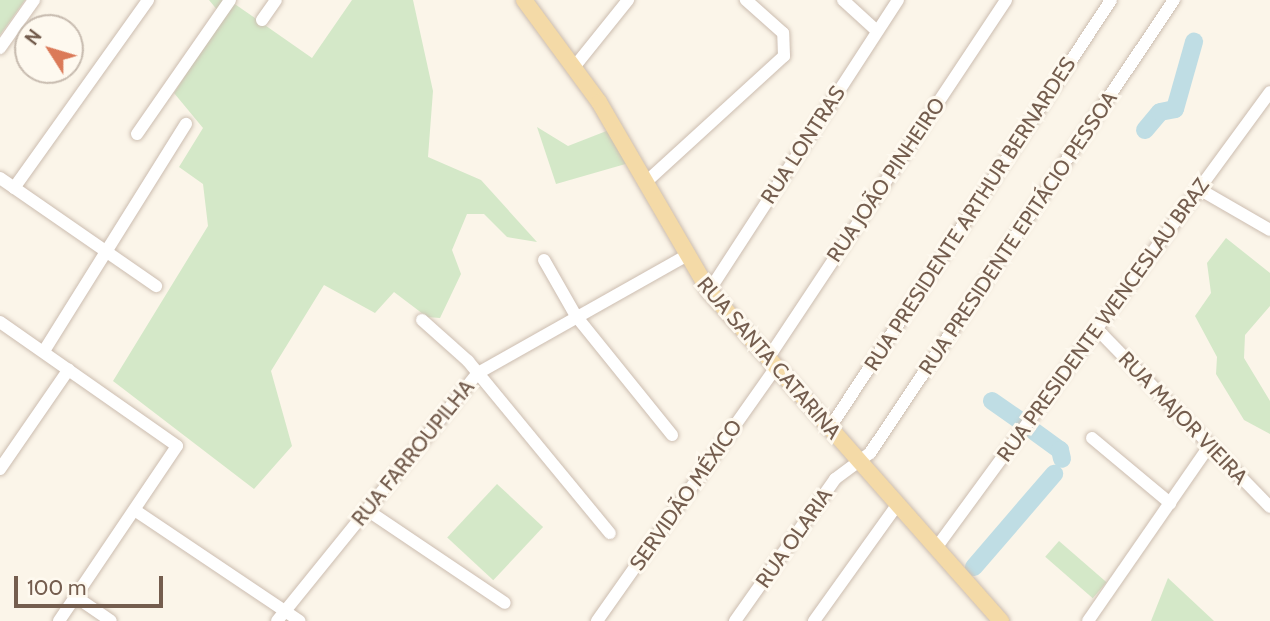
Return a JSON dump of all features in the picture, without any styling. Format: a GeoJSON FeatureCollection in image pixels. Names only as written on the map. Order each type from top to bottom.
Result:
{"type":"FeatureCollection","features":[{"type":"Feature","properties":{"kind":"main road","name":"RUA SANTA CATARINA"},"geometry":{"type":"LineString","coordinates":[[524,0],[575,66],[709,291],[1001,621]]}},
{"type":"Feature","properties":{"kind":"street"},"geometry":{"type":"LineString","coordinates":[[0,48],[34,0]]}},
{"type":"Feature","properties":{"kind":"street"},"geometry":{"type":"LineString","coordinates":[[14,188],[148,0]]}},
{"type":"Feature","properties":{"kind":"street"},"geometry":{"type":"LineString","coordinates":[[137,134],[230,0]]}},
{"type":"Feature","properties":{"kind":"street"},"geometry":{"type":"LineString","coordinates":[[262,20],[276,0]]}},
{"type":"Feature","properties":{"kind":"street"},"geometry":{"type":"LineString","coordinates":[[575,66],[628,0]]}},
{"type":"Feature","properties":{"kind":"street"},"geometry":{"type":"LineString","coordinates":[[646,182],[778,63],[788,44],[746,0]]}},
{"type":"Feature","properties":{"kind":"street"},"geometry":{"type":"LineString","coordinates":[[843,0],[877,31]]}},
{"type":"Feature","properties":{"kind":"street","name":"RUA LONTRAS"},"geometry":{"type":"LineString","coordinates":[[709,291],[898,0]]}},
{"type":"Feature","properties":{"kind":"street","name":"RUA JOÃO PINHEIRO"},"geometry":{"type":"LineString","coordinates":[[771,364],[1006,0]]}},
{"type":"Feature","properties":{"kind":"street","name":"RUA PRESIDENTE ARTHUR BERNARDES"},"geometry":{"type":"LineString","coordinates":[[829,429],[1111,0]]}},
{"type":"Feature","properties":{"kind":"street","name":"RUA PRESIDENTE EPITÁCIO PESSOA"},"geometry":{"type":"LineString","coordinates":[[859,462],[1174,0]]}},
{"type":"Feature","properties":{"kind":"street","name":"RUA PRESIDENTE WENCESLAU BRAZ"},"geometry":{"type":"LineString","coordinates":[[936,548],[1270,92]]}},
{"type":"Feature","properties":{"kind":"street"},"geometry":{"type":"LineString","coordinates":[[44,351],[186,124]]}},
{"type":"Feature","properties":{"kind":"street"},"geometry":{"type":"LineString","coordinates":[[0,178],[156,286]]}},
{"type":"Feature","properties":{"kind":"street"},"geometry":{"type":"LineString","coordinates":[[1199,189],[1270,230]]}},
{"type":"Feature","properties":{"kind":"street","name":"RUA FARROUPILHA"},"geometry":{"type":"LineString","coordinates":[[281,616],[474,376],[686,256]]}},
{"type":"Feature","properties":{"kind":"street"},"geometry":{"type":"LineString","coordinates":[[544,260],[576,316],[672,435]]}},
{"type":"Feature","properties":{"kind":"street"},"geometry":{"type":"LineString","coordinates":[[422,320],[468,361],[474,376],[610,533]]}},
{"type":"Feature","properties":{"kind":"street"},"geometry":{"type":"LineString","coordinates":[[0,322],[177,446],[60,621]]}},
{"type":"Feature","properties":{"kind":"street","name":"RUA MAJOR VIEIRA"},"geometry":{"type":"LineString","coordinates":[[1097,329],[1210,445],[1268,500]]}},
{"type":"Feature","properties":{"kind":"street","name":"SERVIDÃO MÉXICO"},"geometry":{"type":"LineString","coordinates":[[597,621],[771,364]]}},
{"type":"Feature","properties":{"kind":"street"},"geometry":{"type":"LineString","coordinates":[[0,469],[69,369]]}},
{"type":"Feature","properties":{"kind":"street"},"geometry":{"type":"LineString","coordinates":[[1092,438],[1170,503]]}},
{"type":"Feature","properties":{"kind":"street"},"geometry":{"type":"LineString","coordinates":[[1088,621],[1210,445]]}},
{"type":"Feature","properties":{"kind":"street","name":"RUA OLARIA"},"geometry":{"type":"LineString","coordinates":[[735,621],[835,479],[859,462]]}},
{"type":"Feature","properties":{"kind":"street"},"geometry":{"type":"LineString","coordinates":[[814,621],[897,505]]}},
{"type":"Feature","properties":{"kind":"street"},"geometry":{"type":"LineString","coordinates":[[366,510],[505,603]]}},
{"type":"Feature","properties":{"kind":"street"},"geometry":{"type":"LineString","coordinates":[[136,511],[281,616],[300,621]]}},
{"type":"Feature","properties":{"kind":"street"},"geometry":{"type":"LineString","coordinates":[[76,597],[111,621]]}},
{"type":"Feature","properties":{"kind":"green space"},"geometry":{"type":"Polygon","coordinates":[[[0,0],[25,0],[14,14],[0,35],[0,0]]]}},
{"type":"Feature","properties":{"kind":"green space"},"geometry":{"type":"Polygon","coordinates":[[[209,0],[229,0],[312,58],[352,0],[413,0],[433,91],[428,157],[481,180],[537,242],[507,237],[484,214],[467,214],[452,250],[461,274],[440,318],[427,317],[394,292],[375,313],[324,285],[271,371],[292,446],[254,489],[113,381],[208,226],[203,184],[179,167],[203,128],[174,93],[223,17],[209,0]]]}},
{"type":"Feature","properties":{"kind":"green space"},"geometry":{"type":"Polygon","coordinates":[[[537,127],[568,146],[609,130],[629,163],[556,184],[537,127]]]}},
{"type":"Feature","properties":{"kind":"green space"},"geometry":{"type":"Polygon","coordinates":[[[1226,238],[1270,273],[1270,306],[1245,335],[1244,358],[1270,401],[1270,434],[1244,420],[1216,374],[1217,357],[1195,316],[1211,293],[1207,263],[1226,238]]]}},
{"type":"Feature","properties":{"kind":"green space"},"geometry":{"type":"Polygon","coordinates":[[[497,484],[543,527],[493,580],[447,537],[497,484]]]}},
{"type":"Feature","properties":{"kind":"green space"},"geometry":{"type":"Polygon","coordinates":[[[1059,541],[1107,582],[1093,598],[1045,557],[1059,541]]]}},
{"type":"Feature","properties":{"kind":"green space"},"geometry":{"type":"Polygon","coordinates":[[[1168,578],[1214,621],[1151,621],[1168,578]]]}},
{"type":"Feature","properties":{"kind":"waterway"},"geometry":{"type":"LineString","coordinates":[[1145,130],[1160,112],[1175,109],[1194,42]]}},
{"type":"Feature","properties":{"kind":"waterway"},"geometry":{"type":"LineString","coordinates":[[992,401],[1019,420]]}},
{"type":"Feature","properties":{"kind":"waterway"},"geometry":{"type":"LineString","coordinates":[[1035,432],[1060,450],[1062,459]]}},
{"type":"Feature","properties":{"kind":"waterway"},"geometry":{"type":"LineString","coordinates":[[974,567],[1054,474]]}}]}
